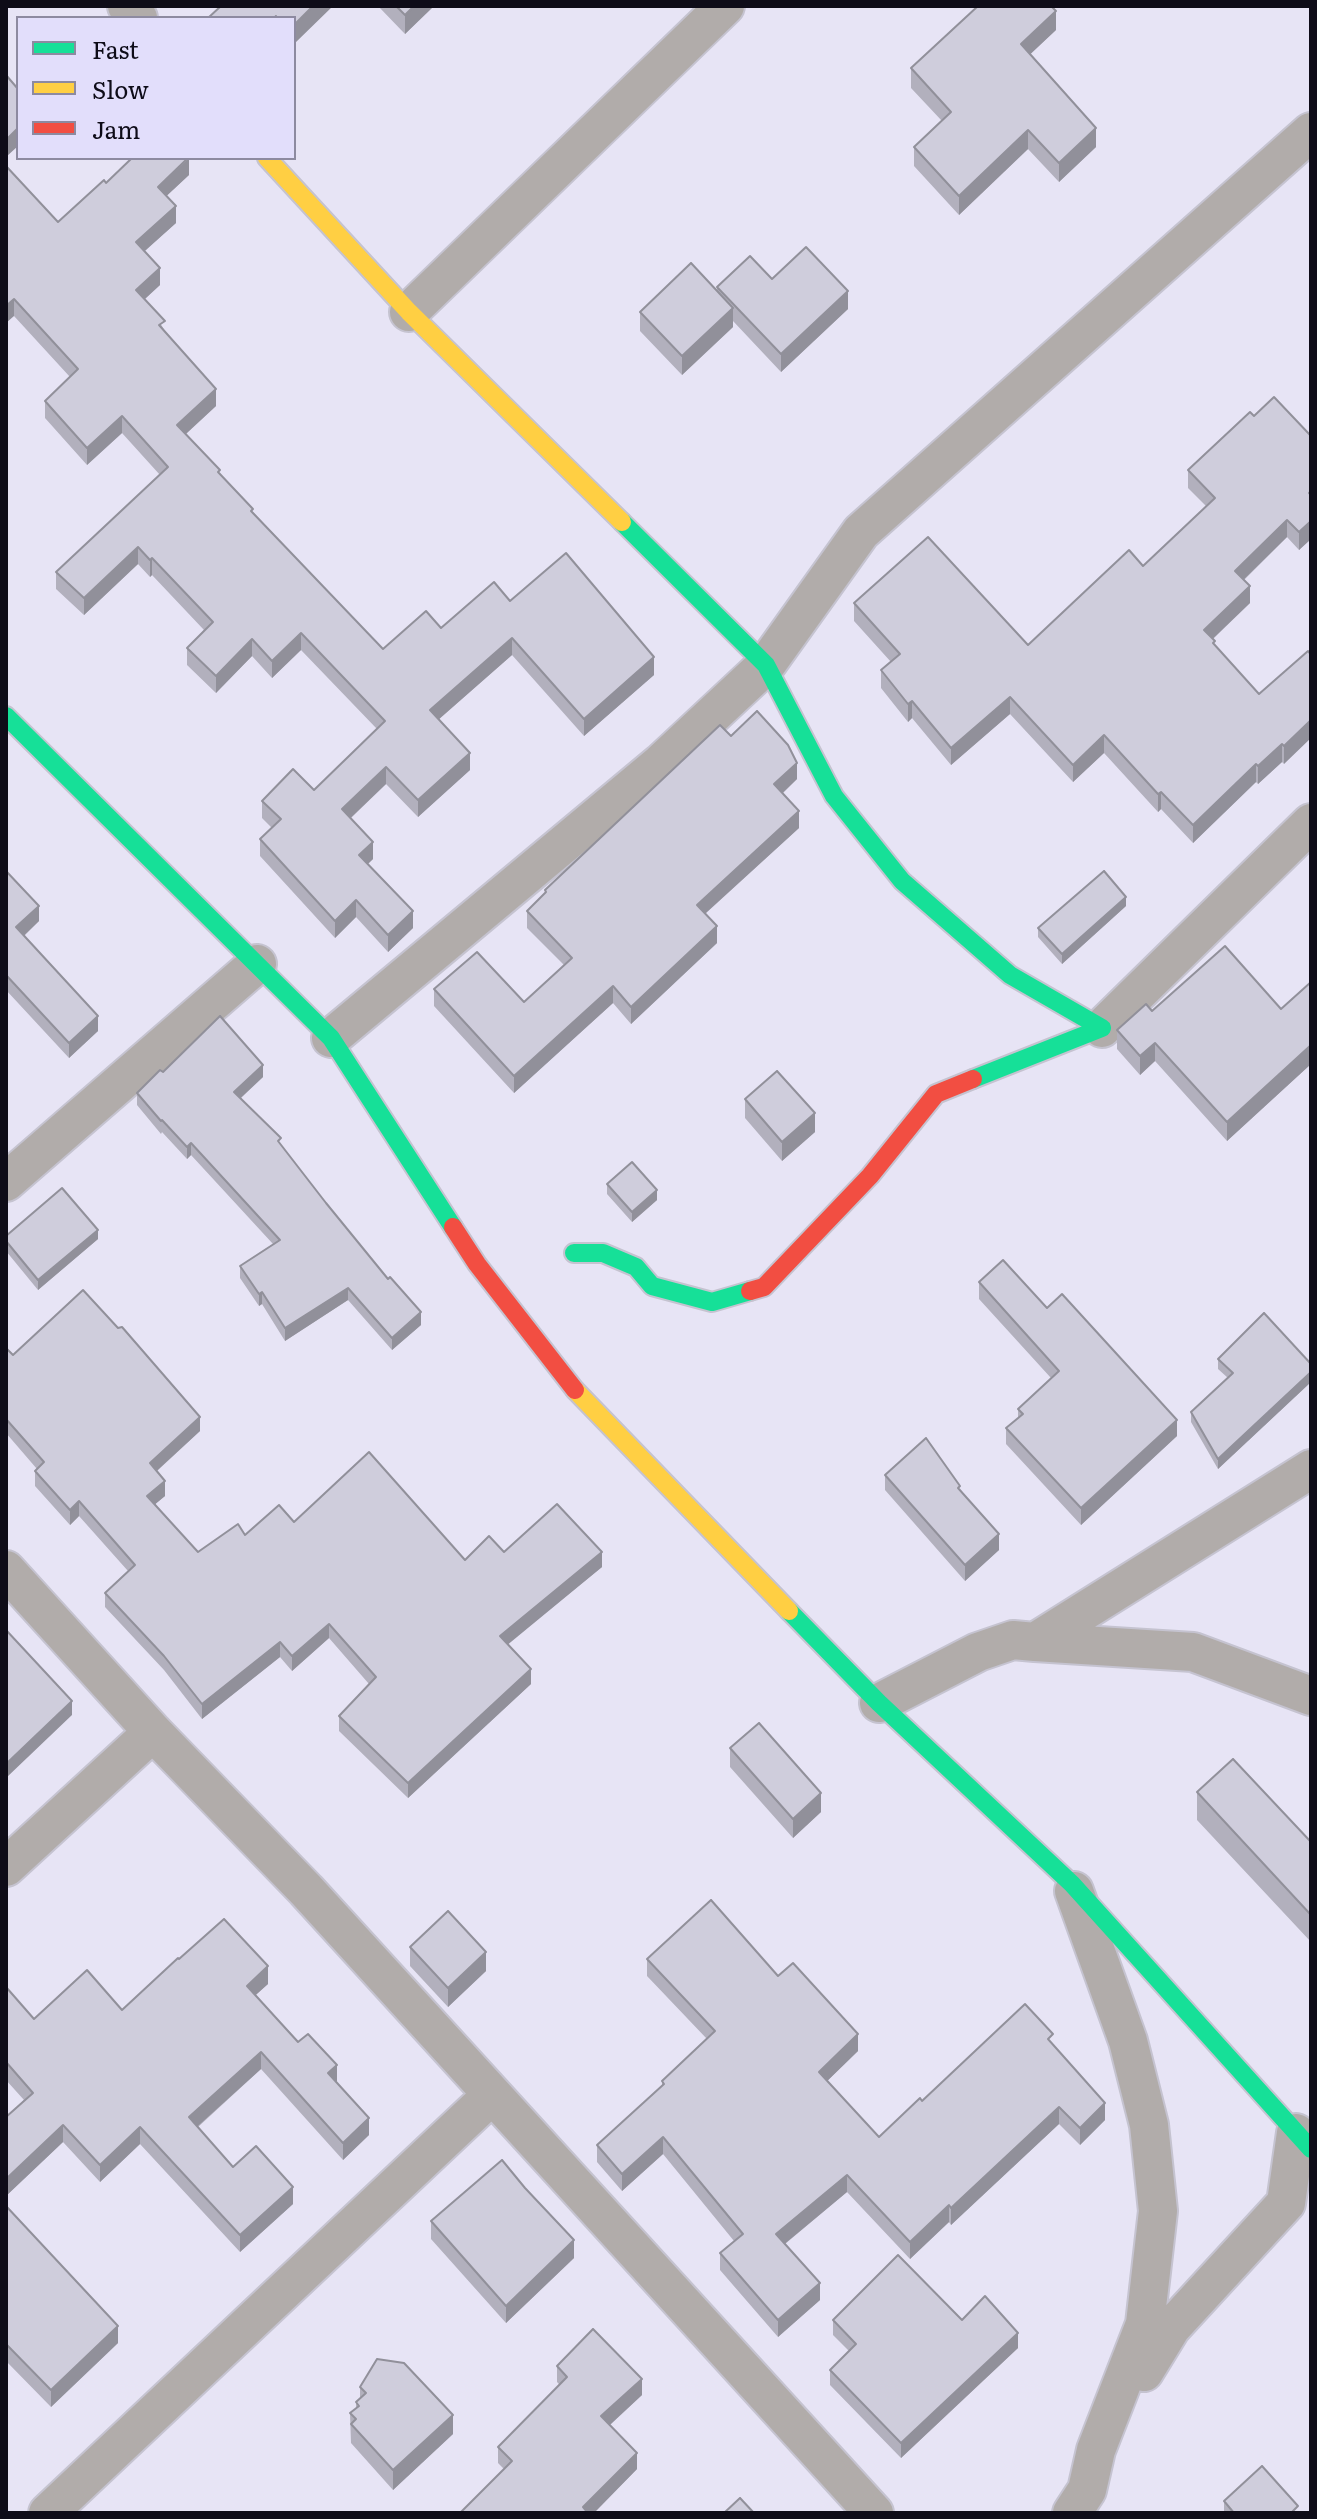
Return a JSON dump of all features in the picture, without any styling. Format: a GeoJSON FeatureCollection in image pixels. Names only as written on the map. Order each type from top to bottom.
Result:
{"type":"FeatureCollection","features":[{"type":"Feature","properties":{"kind":"street"},"geometry":{"type":"LineString","coordinates":[[409,312],[725,6]]}},
{"type":"Feature","properties":{"kind":"street"},"geometry":{"type":"LineString","coordinates":[[331,1038],[661,763],[766,665],[861,532],[1311,132]]}},
{"type":"Feature","properties":{"kind":"street"},"geometry":{"type":"LineString","coordinates":[[269,160],[409,312],[766,665],[834,796],[902,881],[1010,975],[1102,1028]]}},
{"type":"Feature","properties":{"kind":"street"},"geometry":{"type":"LineString","coordinates":[[6,716],[331,1038],[477,1264],[582,1399],[879,1703],[1072,1884],[1304,2141],[1286,2203],[1171,2328],[1096,2450]]}},
{"type":"Feature","properties":{"kind":"street"},"geometry":{"type":"LineString","coordinates":[[574,1253],[603,1253],[636,1267],[652,1286],[712,1302],[764,1287],[870,1176],[936,1094],[1102,1028],[1311,823]]}},
{"type":"Feature","properties":{"kind":"street"},"geometry":{"type":"LineString","coordinates":[[6,1182],[257,964]]}},
{"type":"Feature","properties":{"kind":"street"},"geometry":{"type":"LineString","coordinates":[[1035,1642],[1311,1469]]}},
{"type":"Feature","properties":{"kind":"street"},"geometry":{"type":"LineString","coordinates":[[6,1570],[153,1732],[306,1890],[874,2513]]}},
{"type":"Feature","properties":{"kind":"street"},"geometry":{"type":"LineString","coordinates":[[879,1703],[978,1652],[1013,1640],[1193,1652],[1311,1696]]}},
{"type":"Feature","properties":{"kind":"street"},"geometry":{"type":"LineString","coordinates":[[6,1867],[153,1732]]}},
{"type":"Feature","properties":{"kind":"street"},"geometry":{"type":"LineString","coordinates":[[1072,1884],[1128,2041],[1149,2125],[1158,2211],[1145,2324],[1096,2450],[1087,2490],[1072,2513]]}},
{"type":"Feature","properties":{"kind":"street"},"geometry":{"type":"LineString","coordinates":[[48,2513],[492,2095]]}},
{"type":"Feature","properties":{"kind":"building"},"geometry":{"type":"Polygon","coordinates":[[[221,6],[313,6],[296,23],[296,16],[210,16],[221,6]]]}},
{"type":"Feature","properties":{"kind":"building"},"geometry":{"type":"Polygon","coordinates":[[[396,6],[414,6],[405,15],[396,6]]]}},
{"type":"Feature","properties":{"kind":"building"},"geometry":{"type":"Polygon","coordinates":[[[978,6],[1051,6],[1056,11],[1021,44],[1096,128],[1059,163],[1028,130],[959,196],[914,147],[951,112],[911,68],[978,6]]]}},
{"type":"Feature","properties":{"kind":"building"},"geometry":{"type":"Polygon","coordinates":[[[6,75],[16,87],[16,130],[6,140],[6,75]]]}},
{"type":"Feature","properties":{"kind":"building"},"geometry":{"type":"Polygon","coordinates":[[[130,160],[186,160],[158,187],[176,206],[136,242],[160,268],[136,290],[165,321],[159,325],[216,389],[177,425],[220,470],[218,472],[253,509],[251,511],[383,649],[426,611],[441,628],[494,582],[510,601],[566,553],[654,657],[584,719],[512,638],[430,710],[470,753],[418,800],[386,767],[342,809],[373,842],[359,855],[413,911],[388,935],[356,900],[335,921],[260,839],[281,819],[262,801],[293,769],[314,790],[385,721],[301,633],[272,661],[252,639],[216,676],[187,648],[213,622],[138,547],[84,598],[56,572],[168,467],[122,416],[87,448],[45,401],[78,369],[14,299],[6,306],[6,166],[58,222],[104,180],[106,183],[130,160]]]}},
{"type":"Feature","properties":{"kind":"building"},"geometry":{"type":"Polygon","coordinates":[[[806,247],[848,291],[781,354],[717,287],[750,256],[772,279],[806,247]]]}},
{"type":"Feature","properties":{"kind":"building"},"geometry":{"type":"Polygon","coordinates":[[[691,263],[733,308],[682,356],[640,312],[691,263]]]}},
{"type":"Feature","properties":{"kind":"building"},"geometry":{"type":"Polygon","coordinates":[[[1274,397],[1311,436],[1311,521],[1299,532],[1287,520],[1235,571],[1250,586],[1204,630],[1259,694],[1308,651],[1311,655],[1311,720],[1284,746],[1282,744],[1258,766],[1256,764],[1193,825],[1161,792],[1158,794],[1104,735],[1073,765],[1010,697],[951,748],[912,701],[908,704],[881,670],[900,654],[854,603],[928,537],[1028,645],[1129,550],[1143,566],[1215,498],[1188,470],[1250,412],[1254,416],[1274,397]]]}},
{"type":"Feature","properties":{"kind":"building"},"geometry":{"type":"Polygon","coordinates":[[[757,711],[788,745],[797,763],[774,784],[799,811],[697,905],[717,926],[631,1007],[613,986],[514,1076],[434,989],[477,952],[524,1002],[572,958],[527,911],[545,890],[720,725],[731,736],[757,711]]]}},
{"type":"Feature","properties":{"kind":"building"},"geometry":{"type":"Polygon","coordinates":[[[6,871],[39,906],[16,927],[98,1016],[69,1043],[6,975],[6,871]]]}},
{"type":"Feature","properties":{"kind":"building"},"geometry":{"type":"Polygon","coordinates":[[[1104,871],[1126,897],[1062,954],[1038,928],[1104,871]]]}},
{"type":"Feature","properties":{"kind":"building"},"geometry":{"type":"Polygon","coordinates":[[[1225,946],[1281,1009],[1311,982],[1311,1045],[1227,1122],[1155,1043],[1140,1056],[1117,1030],[1146,1004],[1152,1011],[1225,946]]]}},
{"type":"Feature","properties":{"kind":"building"},"geometry":{"type":"Polygon","coordinates":[[[220,1016],[263,1065],[234,1092],[281,1138],[278,1141],[326,1203],[388,1279],[390,1277],[421,1312],[392,1338],[348,1288],[285,1328],[262,1292],[259,1294],[240,1266],[280,1240],[191,1143],[187,1147],[137,1093],[220,1016]]]}},
{"type":"Feature","properties":{"kind":"building"},"geometry":{"type":"Polygon","coordinates":[[[777,1071],[815,1113],[782,1142],[745,1099],[777,1071]]]}},
{"type":"Feature","properties":{"kind":"building"},"geometry":{"type":"Polygon","coordinates":[[[632,1162],[657,1190],[632,1212],[607,1184],[632,1162]]]}},
{"type":"Feature","properties":{"kind":"building"},"geometry":{"type":"Polygon","coordinates":[[[62,1188],[98,1230],[38,1280],[6,1241],[6,1236],[62,1188]]]}},
{"type":"Feature","properties":{"kind":"building"},"geometry":{"type":"Polygon","coordinates":[[[1003,1260],[1047,1308],[1062,1294],[1177,1420],[1081,1508],[1006,1428],[1023,1414],[1018,1409],[1059,1371],[979,1282],[1003,1260]]]}},
{"type":"Feature","properties":{"kind":"building"},"geometry":{"type":"Polygon","coordinates":[[[83,1290],[118,1328],[122,1327],[200,1417],[150,1463],[165,1481],[147,1496],[198,1552],[238,1524],[245,1535],[279,1505],[294,1522],[369,1452],[465,1560],[489,1536],[504,1552],[557,1504],[602,1552],[500,1636],[531,1669],[408,1783],[339,1716],[376,1677],[329,1624],[292,1656],[280,1642],[202,1704],[164,1656],[105,1593],[135,1565],[79,1501],[70,1510],[35,1471],[44,1462],[6,1419],[6,1348],[13,1355],[83,1290]]]}},
{"type":"Feature","properties":{"kind":"building"},"geometry":{"type":"Polygon","coordinates":[[[1264,1313],[1311,1364],[1311,1372],[1218,1459],[1191,1412],[1233,1373],[1218,1359],[1264,1313]]]}},
{"type":"Feature","properties":{"kind":"building"},"geometry":{"type":"Polygon","coordinates":[[[926,1438],[960,1486],[958,1488],[999,1534],[965,1565],[885,1475],[926,1438]]]}},
{"type":"Feature","properties":{"kind":"building"},"geometry":{"type":"Polygon","coordinates":[[[6,1630],[72,1701],[6,1764],[6,1630]]]}},
{"type":"Feature","properties":{"kind":"building"},"geometry":{"type":"Polygon","coordinates":[[[759,1723],[821,1793],[793,1819],[730,1748],[759,1723]]]}},
{"type":"Feature","properties":{"kind":"building"},"geometry":{"type":"Polygon","coordinates":[[[1233,1759],[1311,1842],[1311,1915],[1197,1792],[1233,1759]]]}},
{"type":"Feature","properties":{"kind":"building"},"geometry":{"type":"Polygon","coordinates":[[[711,1900],[778,1976],[793,1963],[858,2034],[819,2072],[879,2137],[1025,2004],[1053,2034],[1048,2039],[1105,2103],[1080,2128],[1059,2107],[910,2242],[847,2175],[776,2234],[820,2283],[778,2320],[720,2253],[743,2234],[663,2137],[622,2174],[597,2145],[664,2084],[662,2081],[715,2031],[647,1959],[711,1900]]]}},
{"type":"Feature","properties":{"kind":"building"},"geometry":{"type":"Polygon","coordinates":[[[448,1911],[486,1952],[448,1988],[410,1947],[448,1911]]]}},
{"type":"Feature","properties":{"kind":"building"},"geometry":{"type":"Polygon","coordinates":[[[224,1919],[268,1966],[247,1986],[298,2042],[308,2034],[337,2065],[328,2073],[369,2118],[343,2143],[261,2052],[189,2117],[233,2167],[256,2146],[293,2187],[240,2235],[140,2127],[100,2165],[63,2125],[6,2179],[6,2117],[33,2093],[6,2062],[6,1987],[34,2019],[87,1970],[122,2010],[224,1919]]]}},
{"type":"Feature","properties":{"kind":"building"},"geometry":{"type":"Polygon","coordinates":[[[502,2160],[574,2240],[506,2306],[431,2221],[502,2160]]]}},
{"type":"Feature","properties":{"kind":"building"},"geometry":{"type":"Polygon","coordinates":[[[6,2206],[118,2326],[51,2390],[6,2344],[6,2206]]]}},
{"type":"Feature","properties":{"kind":"building"},"geometry":{"type":"Polygon","coordinates":[[[898,2255],[962,2320],[985,2296],[1018,2333],[901,2443],[830,2370],[856,2344],[833,2320],[898,2255]]]}},
{"type":"Feature","properties":{"kind":"building"},"geometry":{"type":"Polygon","coordinates":[[[593,2329],[642,2379],[601,2416],[637,2453],[583,2507],[588,2513],[460,2513],[512,2461],[498,2447],[567,2377],[557,2366],[593,2329]]]}},
{"type":"Feature","properties":{"kind":"building"},"geometry":{"type":"Polygon","coordinates":[[[377,2359],[404,2363],[453,2415],[393,2470],[351,2424],[356,2419],[350,2413],[359,2406],[356,2402],[366,2393],[360,2387],[377,2359]]]}},
{"type":"Feature","properties":{"kind":"building"},"geometry":{"type":"Polygon","coordinates":[[[1262,2466],[1298,2506],[1291,2513],[1234,2513],[1224,2501],[1262,2466]]]}},
{"type":"Feature","properties":{"kind":"building"},"geometry":{"type":"Polygon","coordinates":[[[740,2498],[754,2513],[724,2513],[740,2498]]]}},
{"type":"Feature","properties":{"kind":"traffic: fast"},"geometry":{"type":"LineString","coordinates":[[622,522],[766,665],[834,796],[902,881],[1010,975],[1102,1028],[973,1079]]}},
{"type":"Feature","properties":{"kind":"traffic: fast"},"geometry":{"type":"LineString","coordinates":[[6,716],[331,1038],[453,1227]]}},
{"type":"Feature","properties":{"kind":"traffic: fast"},"geometry":{"type":"LineString","coordinates":[[574,1253],[603,1253],[636,1267],[652,1286],[712,1302],[750,1291]]}},
{"type":"Feature","properties":{"kind":"traffic: fast"},"geometry":{"type":"LineString","coordinates":[[789,1611],[879,1703],[1072,1884],[1311,2149]]}},
{"type":"Feature","properties":{"kind":"traffic: slow"},"geometry":{"type":"LineString","coordinates":[[269,160],[409,312],[622,522]]}},
{"type":"Feature","properties":{"kind":"traffic: slow"},"geometry":{"type":"LineString","coordinates":[[575,1390],[789,1611]]}},
{"type":"Feature","properties":{"kind":"traffic: jam"},"geometry":{"type":"LineString","coordinates":[[750,1291],[764,1287],[870,1176],[936,1094],[973,1079]]}},
{"type":"Feature","properties":{"kind":"traffic: jam"},"geometry":{"type":"LineString","coordinates":[[453,1227],[477,1264],[575,1390]]}}]}
